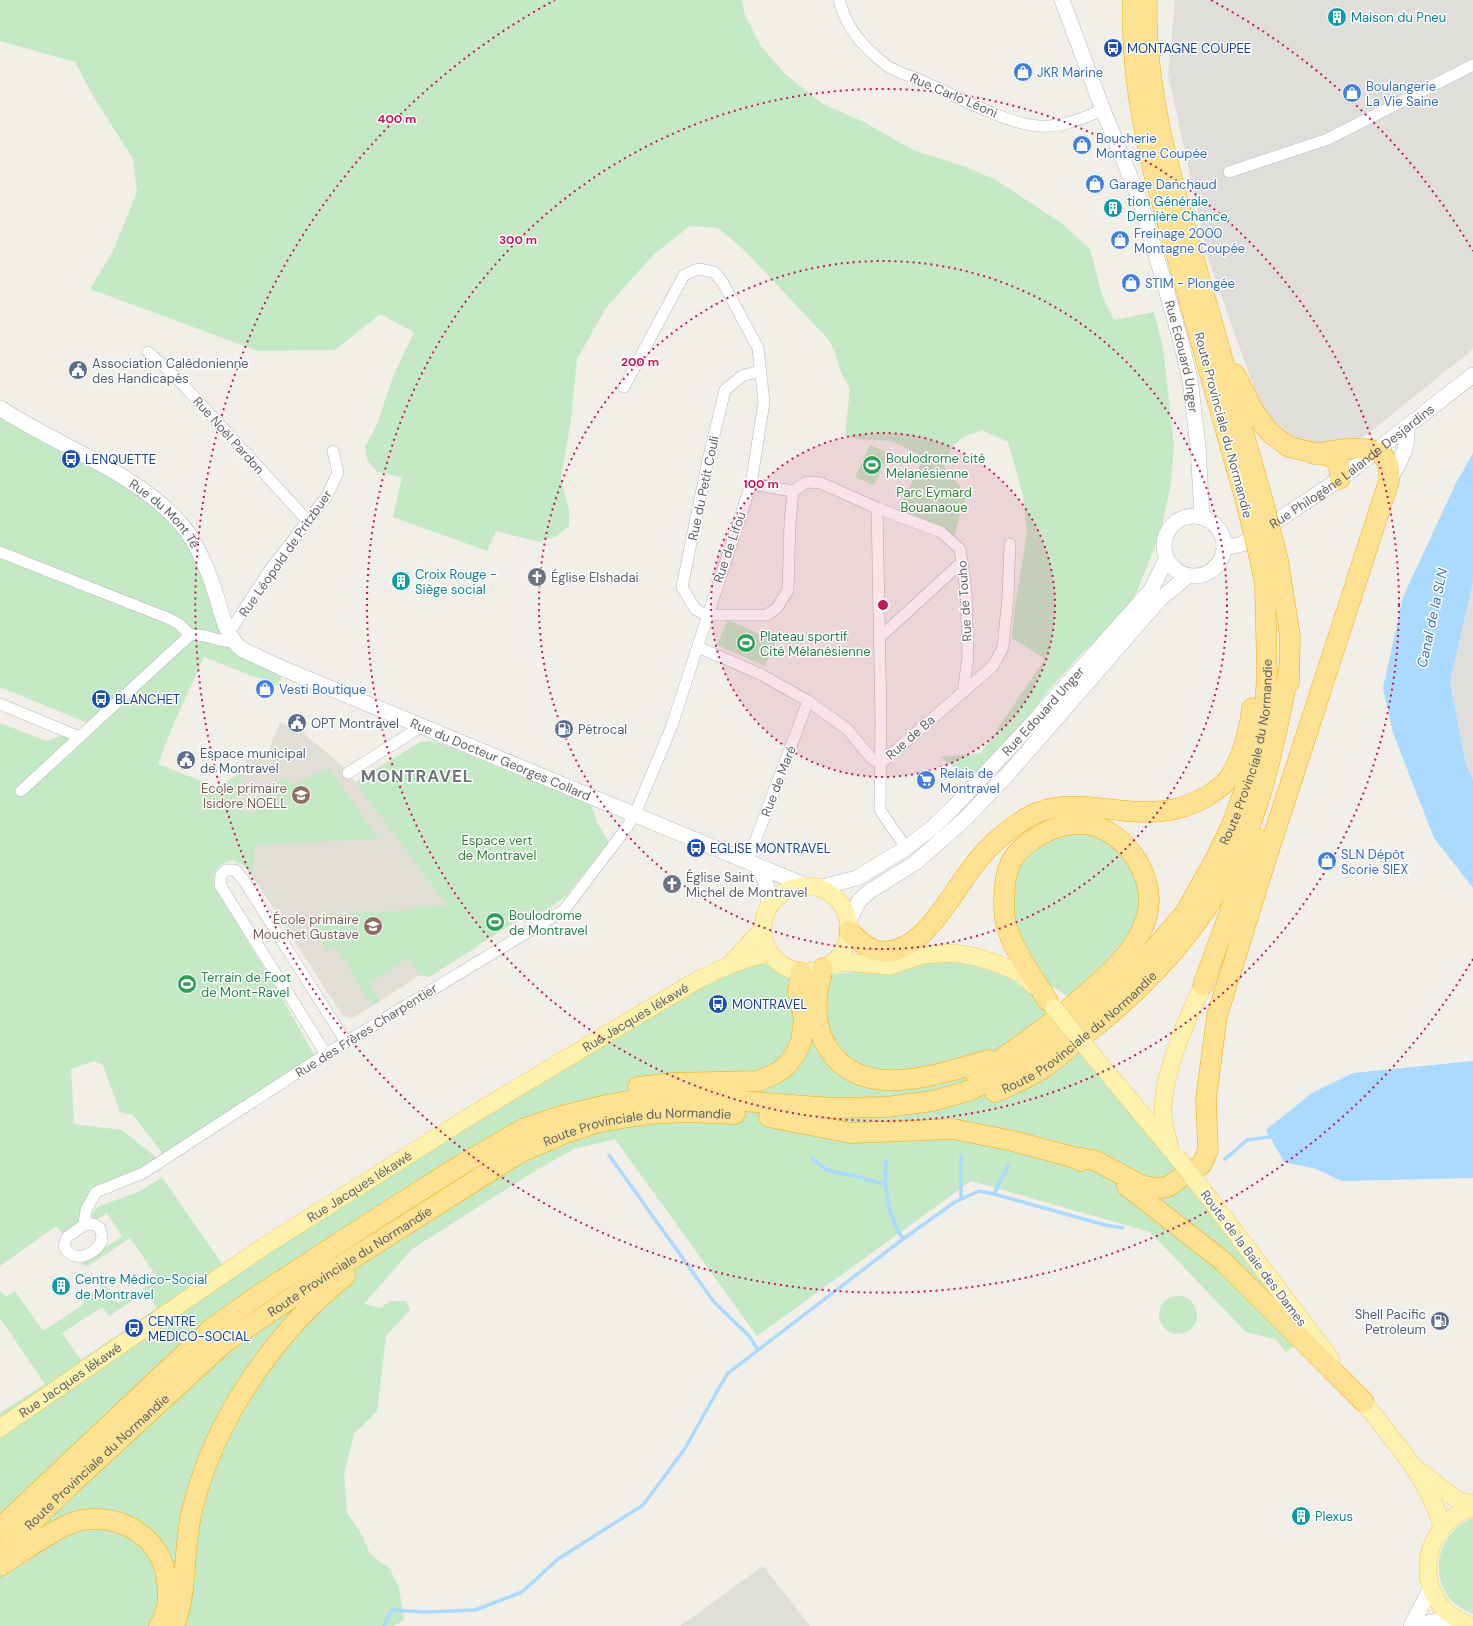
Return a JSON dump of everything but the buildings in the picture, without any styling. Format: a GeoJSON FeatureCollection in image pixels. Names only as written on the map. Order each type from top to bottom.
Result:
{"type":"FeatureCollection","features":[{"type":"Feature","properties":{"kind":"highway","name":"Route Provinciale du Normandie"},"geometry":{"type":"LineString","coordinates":[[1133,0],[1132,34],[1134,70],[1142,122],[1154,174],[1254,502]]}},
{"type":"Feature","properties":{"kind":"highway","name":"Route Provinciale du Normandie"},"geometry":{"type":"LineString","coordinates":[[0,1528],[211,1329],[256,1297],[385,1213],[461,1165],[523,1129],[561,1116],[634,1100],[701,1098],[832,1108],[886,1107],[933,1101],[968,1091],[1009,1071],[1042,1050],[1138,967],[1185,913],[1215,860],[1234,820],[1255,760],[1265,711],[1268,672],[1265,585],[1269,562],[1213,325],[1171,175],[1153,98],[1147,51],[1146,0]]}},
{"type":"Feature","properties":{"kind":"highway"},"geometry":{"type":"LineString","coordinates":[[1213,325],[1254,412],[1270,433],[1289,447],[1332,457],[1339,466],[1340,479]]}},
{"type":"Feature","properties":{"kind":"highway"},"geometry":{"type":"LineString","coordinates":[[769,1117],[851,1133],[953,1129],[984,1134],[1070,1156],[1094,1160],[1143,1186],[1156,1188],[1166,1187],[1202,1164],[1208,1150],[1206,1099],[1217,1016],[1266,859],[1389,481],[1389,468],[1387,461],[1377,451],[1358,449],[1314,454]]}},
{"type":"Feature","properties":{"kind":"highway"},"geometry":{"type":"LineString","coordinates":[[1203,985],[1253,851],[1282,754],[1289,706],[1290,636],[1269,562]]}},
{"type":"Feature","properties":{"kind":"highway"},"geometry":{"type":"LineString","coordinates":[[848,927],[874,950],[893,951],[904,947],[918,938],[930,927],[977,860],[996,840],[1013,826],[1030,816],[1054,809],[1077,806],[1149,812],[1184,808],[1200,802],[1226,782],[1242,752],[1251,713],[1265,585]]}},
{"type":"Feature","properties":{"kind":"highway","name":"Route Provinciale du Normandie"},"geometry":{"type":"LineString","coordinates":[[0,1553],[67,1488],[224,1343],[417,1217],[520,1153],[565,1133],[603,1121],[648,1114],[686,1112],[727,1113],[769,1117],[877,1121],[926,1115],[970,1103],[1009,1086],[1045,1067],[1118,1008],[1160,968],[1192,931],[1215,896],[1239,852],[1269,765],[1289,670]]}},
{"type":"Feature","properties":{"kind":"highway"},"geometry":{"type":"LineString","coordinates":[[1023,974],[999,937],[992,918],[990,900],[992,876],[1002,852],[1024,830],[1041,823],[1079,814],[1127,811]]}},
{"type":"Feature","properties":{"kind":"highway"},"geometry":{"type":"LineString","coordinates":[[728,1101],[914,1094],[944,1086],[984,1070],[1077,1002],[1113,970],[1139,937],[1148,915],[1149,890],[1142,869],[1131,853],[1116,837],[1103,830],[1082,824],[1058,826],[1041,833],[1024,845],[1015,855],[1008,865],[1005,878],[1003,903],[1009,936],[1051,1004]]}},
{"type":"Feature","properties":{"kind":"highway"},"geometry":{"type":"LineString","coordinates":[[827,966],[818,983],[816,1008],[818,1024],[823,1040],[836,1059],[844,1067],[859,1075],[877,1079],[907,1079],[938,1074],[1005,1055]]}},
{"type":"Feature","properties":{"kind":"highway"},"geometry":{"type":"LineString","coordinates":[[561,1116],[615,1091],[630,1087],[672,1083],[760,1081],[777,1073],[787,1065],[796,1053],[801,1042],[804,1018],[798,991],[801,972]]}},
{"type":"Feature","properties":{"kind":"highway"},"geometry":{"type":"LineString","coordinates":[[1070,1156],[1116,1178],[1224,1262],[1364,1402]]}},
{"type":"Feature","properties":{"kind":"highway"},"geometry":{"type":"LineString","coordinates":[[174,1626],[179,1614],[183,1591],[184,1561],[192,1508],[210,1455],[232,1410],[278,1342],[310,1307],[335,1284],[417,1217]]}},
{"type":"Feature","properties":{"kind":"highway"},"geometry":{"type":"LineString","coordinates":[[0,1566],[61,1527],[82,1520],[106,1519],[136,1530],[154,1545],[162,1560],[167,1577],[169,1598],[166,1613],[159,1626]]}},
{"type":"Feature","properties":{"kind":"main road"},"geometry":{"type":"LineString","coordinates":[[1173,1153],[1162,1113],[1166,1081],[1180,1040],[1203,985],[1223,950],[1266,859]]}},
{"type":"Feature","properties":{"kind":"main road"},"geometry":{"type":"LineString","coordinates":[[827,966],[840,955],[846,944],[848,927],[845,912],[829,893],[813,887],[797,887],[786,891],[770,906],[764,917],[763,929],[764,941],[770,953],[781,964],[801,972],[812,972],[827,966],[846,962],[890,966],[922,956],[954,953],[977,957],[1023,974],[1051,1004]]}},
{"type":"Feature","properties":{"kind":"main road","name":"Rue Jacques Iékawé"},"geometry":{"type":"LineString","coordinates":[[730,963],[763,929]]}},
{"type":"Feature","properties":{"kind":"main road","name":"Rue Jacques Iékawé"},"geometry":{"type":"LineString","coordinates":[[0,1428],[263,1247],[467,1118],[694,982],[730,963],[747,957],[770,953]]}},
{"type":"Feature","properties":{"kind":"main road","name":"Route de la Baie des Dames"},"geometry":{"type":"LineString","coordinates":[[1051,1004],[1209,1198],[1414,1466],[1439,1513],[1442,1527]]}},
{"type":"Feature","properties":{"kind":"main road","name":"Route de la Baie des Dames"},"geometry":{"type":"LineString","coordinates":[[1414,1466],[1457,1500],[1473,1504]]}},
{"type":"Feature","properties":{"kind":"main road"},"geometry":{"type":"LineString","coordinates":[[1464,1623],[1441,1606],[1431,1588],[1428,1572],[1428,1557],[1433,1541],[1442,1527],[1454,1517],[1473,1508]]}},
{"type":"Feature","properties":{"kind":"street","name":"Rue Carlo Léoni"},"geometry":{"type":"LineString","coordinates":[[839,0],[844,18],[857,39],[887,66],[997,114],[1029,124],[1047,126],[1065,123],[1103,110]]}},
{"type":"Feature","properties":{"kind":"street","name":"Rue Edouard Unger"},"geometry":{"type":"LineString","coordinates":[[1062,0],[1103,110],[1141,202],[1179,334],[1190,379],[1198,446],[1202,517]]}},
{"type":"Feature","properties":{"kind":"street"},"geometry":{"type":"LineString","coordinates":[[1229,172],[1328,139],[1473,65]]}},
{"type":"Feature","properties":{"kind":"street","name":"Rue de Lifou"},"geometry":{"type":"LineString","coordinates":[[624,387],[684,275],[698,269],[714,272],[724,283],[758,348],[759,371],[763,385],[764,402],[750,484],[706,615],[698,647],[670,728],[635,814]]}},
{"type":"Feature","properties":{"kind":"street","name":"Rue Noël Pardon"},"geometry":{"type":"LineString","coordinates":[[148,352],[177,378],[307,520]]}},
{"type":"Feature","properties":{"kind":"street","name":"Rue du Petit Couli"},"geometry":{"type":"LineString","coordinates":[[706,615],[695,609],[682,587],[708,460],[725,390],[742,376],[759,371]]}},
{"type":"Feature","properties":{"kind":"street","name":"Rue Philogène Lalande Desjardins"},"geometry":{"type":"LineString","coordinates":[[1225,548],[1242,544],[1340,479],[1406,429],[1473,375]]}},
{"type":"Feature","properties":{"kind":"street","name":"Rue du Mont Té"},"geometry":{"type":"LineString","coordinates":[[0,408],[127,480],[164,505],[182,524],[195,544],[211,580],[227,627],[234,642]]}},
{"type":"Feature","properties":{"kind":"street"},"geometry":{"type":"LineString","coordinates":[[1389,481],[1406,447],[1408,440],[1406,429]]}},
{"type":"Feature","properties":{"kind":"street","name":"Rue Léopold de Pritzbuer"},"geometry":{"type":"LineString","coordinates":[[227,627],[234,625],[269,570],[327,496],[338,472],[333,450]]}},
{"type":"Feature","properties":{"kind":"street","name":"Rue de Touho"},"geometry":{"type":"LineString","coordinates":[[793,491],[807,482],[821,483],[877,508],[941,532],[960,549],[966,591],[968,658],[963,692]]}},
{"type":"Feature","properties":{"kind":"street"},"geometry":{"type":"LineString","coordinates":[[706,615],[767,615],[777,608],[788,590],[793,491],[750,484]]}},
{"type":"Feature","properties":{"kind":"street"},"geometry":{"type":"LineString","coordinates":[[877,508],[882,720],[880,810],[906,848]]}},
{"type":"Feature","properties":{"kind":"street"},"geometry":{"type":"LineString","coordinates":[[1192,516],[1202,517],[1211,521],[1219,528],[1225,548],[1223,556],[1215,569],[1203,576],[1188,576],[1175,570],[1166,560],[1164,541],[1167,531],[1182,518],[1192,516]]}},
{"type":"Feature","properties":{"kind":"street","name":"Rue de Ba"},"geometry":{"type":"LineString","coordinates":[[698,647],[762,675],[808,701],[847,729],[872,759],[881,763],[993,666],[1003,647],[1008,597],[1010,544]]}},
{"type":"Feature","properties":{"kind":"street"},"geometry":{"type":"LineString","coordinates":[[0,552],[170,619],[179,624],[190,635],[21,792]]}},
{"type":"Feature","properties":{"kind":"street","name":"Rue Edouard Unger"},"geometry":{"type":"LineString","coordinates":[[813,887],[856,878],[906,848],[955,806],[1037,718],[1151,590],[1166,560]]}},
{"type":"Feature","properties":{"kind":"street"},"geometry":{"type":"LineString","coordinates":[[879,638],[962,562]]}},
{"type":"Feature","properties":{"kind":"street","name":"Rue Edouard Unger"},"geometry":{"type":"LineString","coordinates":[[848,927],[859,901],[870,892],[915,863],[965,819],[1007,776],[1160,599],[1188,576]]}},
{"type":"Feature","properties":{"kind":"street","name":"Rue du Docteur Georges Collard"},"geometry":{"type":"LineString","coordinates":[[190,635],[202,635],[220,642],[234,642],[244,650],[284,669],[754,864],[813,887]]}},
{"type":"Feature","properties":{"kind":"street","name":"Rue de Maré"},"geometry":{"type":"LineString","coordinates":[[754,864],[808,701]]}},
{"type":"Feature","properties":{"kind":"street"},"geometry":{"type":"LineString","coordinates":[[0,704],[80,737]]}},
{"type":"Feature","properties":{"kind":"street"},"geometry":{"type":"LineString","coordinates":[[348,773],[422,726]]}},
{"type":"Feature","properties":{"kind":"street","name":"Rue des Frères Charpentier"},"geometry":{"type":"LineString","coordinates":[[84,1225],[86,1210],[96,1192],[143,1173],[326,1054],[564,910],[625,830],[635,814]]}},
{"type":"Feature","properties":{"kind":"street"},"geometry":{"type":"LineString","coordinates":[[754,864],[769,893],[770,906]]}},
{"type":"Feature","properties":{"kind":"street"},"geometry":{"type":"LineString","coordinates":[[326,1054],[220,885],[221,875],[226,870],[235,870],[243,879],[346,1042]]}},
{"type":"Feature","properties":{"kind":"street"},"geometry":{"type":"LineString","coordinates":[[1411,1626],[1431,1588]]}},
{"type":"Feature","properties":{"kind":"street"},"geometry":{"type":"LineString","coordinates":[[1415,1626],[1440,1620],[1464,1623]]}},
{"type":"Feature","properties":{"kind":"shaded area"},"geometry":{"type":"Polygon","coordinates":[[[1175,0],[1473,0],[1473,349],[1369,433],[1348,445],[1317,449],[1288,440],[1266,422],[1208,258],[1168,74],[1175,0]]]}},
{"type":"Feature","properties":{"kind":"shaded area"},"geometry":{"type":"Polygon","coordinates":[[[1473,582],[1473,780],[1466,764],[1450,683],[1473,582]]]}},
{"type":"Feature","properties":{"kind":"shaded area"},"geometry":{"type":"Polygon","coordinates":[[[280,722],[301,731],[344,767],[477,947],[429,977],[420,975],[353,1018],[343,1016],[253,877],[257,813],[235,808],[249,751],[268,752],[280,722]]]}},
{"type":"Feature","properties":{"kind":"shaded area"},"geometry":{"type":"Polygon","coordinates":[[[763,1566],[810,1626],[680,1626],[763,1566]]]}},
{"type":"Feature","properties":{"kind":"green space","name":"Parc Eymard Bouanaoue"},"geometry":{"type":"Polygon","coordinates":[[[0,0],[742,0],[744,13],[760,45],[786,75],[823,104],[864,122],[913,150],[966,167],[996,180],[1060,222],[1090,249],[1102,295],[1114,320],[1154,312],[1163,347],[1174,446],[1171,482],[1162,526],[1133,600],[1109,630],[1083,652],[1047,692],[1010,741],[971,779],[940,757],[981,753],[1045,659],[1012,638],[1015,606],[1027,533],[1023,496],[1008,442],[982,430],[961,439],[951,451],[944,467],[966,494],[953,541],[896,515],[923,459],[937,463],[891,441],[858,439],[845,436],[850,389],[841,372],[835,352],[828,339],[744,250],[718,228],[690,226],[654,254],[606,308],[577,359],[571,420],[561,478],[569,510],[569,526],[557,536],[539,542],[496,531],[487,551],[393,517],[402,477],[377,472],[367,460],[365,447],[377,424],[394,374],[414,332],[380,314],[335,350],[258,351],[90,289],[113,251],[137,192],[133,159],[93,96],[75,62],[0,41],[0,0]]]}},
{"type":"Feature","properties":{"kind":"green space"},"geometry":{"type":"Polygon","coordinates":[[[0,408],[87,457],[182,524],[230,635],[284,669],[278,686],[204,657],[171,730],[158,764],[217,787],[244,771],[235,808],[257,813],[261,793],[285,778],[294,785],[329,768],[379,839],[255,845],[253,877],[243,865],[232,860],[223,864],[217,869],[214,876],[214,886],[277,989],[317,1060],[166,1158],[133,1115],[120,1112],[103,1065],[94,1061],[71,1069],[74,1124],[122,1130],[161,1161],[96,1192],[85,1219],[62,1233],[56,1226],[0,1266],[0,723],[47,741],[70,733],[80,737],[92,725],[0,687],[0,408]]]}},
{"type":"Feature","properties":{"kind":"green space","name":"Boulodrome cité Melanésienne"},"geometry":{"type":"Polygon","coordinates":[[[870,445],[889,453],[874,485],[855,477],[870,445]]]}},
{"type":"Feature","properties":{"kind":"green space","name":"Plateau sportif Cité Mélanésienne"},"geometry":{"type":"Polygon","coordinates":[[[728,620],[776,641],[765,666],[717,645],[728,620]]]}},
{"type":"Feature","properties":{"kind":"green space","name":"Espace vert de Montravel"},"geometry":{"type":"Polygon","coordinates":[[[430,741],[440,743],[591,805],[598,824],[609,842],[564,898],[525,923],[521,918],[429,977],[420,975],[408,958],[369,983],[379,1001],[372,1006],[335,945],[327,950],[306,916],[411,910],[411,907],[447,906],[355,782],[420,742],[430,741]]]}},
{"type":"Feature","properties":{"kind":"green space"},"geometry":{"type":"Polygon","coordinates":[[[1082,824],[1131,853],[1148,915],[1077,1002],[1032,974],[1009,936],[1015,855],[1082,824]]]}},
{"type":"Feature","properties":{"kind":"green space"},"geometry":{"type":"Polygon","coordinates":[[[741,949],[792,979],[862,971],[895,971],[933,961],[963,962],[1011,978],[1041,1002],[1135,1117],[1306,1337],[1286,1352],[1275,1339],[1246,1332],[1150,1232],[971,1181],[757,1336],[615,1139],[574,1149],[533,1172],[412,1249],[364,1304],[380,1308],[391,1301],[406,1301],[410,1310],[386,1336],[377,1411],[354,1434],[344,1474],[347,1513],[362,1535],[370,1554],[390,1569],[399,1588],[404,1620],[394,1626],[0,1626],[0,1413],[45,1384],[0,1318],[0,1291],[6,1297],[15,1291],[43,1331],[84,1304],[79,1296],[85,1291],[89,1296],[101,1288],[99,1284],[103,1282],[118,1303],[133,1293],[137,1298],[109,1316],[102,1307],[62,1333],[81,1360],[157,1308],[143,1288],[157,1277],[130,1238],[88,1266],[81,1264],[122,1236],[107,1213],[95,1221],[91,1216],[97,1207],[141,1191],[162,1177],[222,1264],[741,949]]]}},
{"type":"Feature","properties":{"kind":"green space"},"geometry":{"type":"Polygon","coordinates":[[[1174,1296],[1182,1296],[1192,1301],[1196,1308],[1196,1322],[1192,1329],[1182,1334],[1174,1334],[1164,1329],[1162,1326],[1159,1319],[1159,1311],[1164,1301],[1167,1299],[1174,1296]]]}},
{"type":"Feature","properties":{"kind":"green space"},"geometry":{"type":"Polygon","coordinates":[[[1473,1518],[1473,1614],[1456,1605],[1448,1596],[1442,1585],[1439,1574],[1439,1562],[1441,1551],[1453,1531],[1473,1518]]]}},
{"type":"Feature","properties":{"kind":"water","name":"Canal de la SLN"},"geometry":{"type":"Polygon","coordinates":[[[1473,453],[1473,582],[1450,683],[1466,764],[1473,780],[1473,888],[1434,838],[1393,733],[1383,688],[1403,597],[1456,483],[1473,453]]]}},
{"type":"Feature","properties":{"kind":"water"},"geometry":{"type":"Polygon","coordinates":[[[1473,1061],[1473,1178],[1342,1181],[1316,1169],[1284,1162],[1266,1130],[1312,1093],[1353,1073],[1473,1061]]]}},
{"type":"Feature","properties":{"kind":"waterway"},"geometry":{"type":"LineString","coordinates":[[1225,1159],[1247,1140],[1270,1137]]}},
{"type":"Feature","properties":{"kind":"waterway"},"geometry":{"type":"LineString","coordinates":[[609,1155],[714,1302],[749,1336],[758,1350]]}},
{"type":"Feature","properties":{"kind":"waterway"},"geometry":{"type":"LineString","coordinates":[[961,1156],[961,1199]]}},
{"type":"Feature","properties":{"kind":"waterway"},"geometry":{"type":"LineString","coordinates":[[812,1158],[822,1167],[830,1171],[884,1184]]}},
{"type":"Feature","properties":{"kind":"waterway"},"geometry":{"type":"LineString","coordinates":[[886,1161],[886,1192],[888,1202],[893,1220],[903,1239]]}},
{"type":"Feature","properties":{"kind":"waterway"},"geometry":{"type":"LineString","coordinates":[[994,1194],[1008,1166]]}},
{"type":"Feature","properties":{"kind":"waterway"},"geometry":{"type":"LineString","coordinates":[[384,1626],[392,1610],[426,1612],[475,1610],[522,1592],[558,1559],[643,1505],[684,1450],[727,1374],[903,1239],[955,1202],[979,1191],[1105,1225],[1123,1228]]}},
{"type":"Feature","properties":{"kind":"place","name":"Maison du Pneu"},"geometry":{"type":"Point","coordinates":[1337,17]}},
{"type":"Feature","properties":{"kind":"place","name":"MONTAGNE COUPEE"},"geometry":{"type":"Point","coordinates":[1113,48]}},
{"type":"Feature","properties":{"kind":"place","name":"JKR Marine"},"geometry":{"type":"Point","coordinates":[1023,72]}},
{"type":"Feature","properties":{"kind":"place","name":"Boulangerie La Vie Saine"},"geometry":{"type":"Point","coordinates":[1352,93]}},
{"type":"Feature","properties":{"kind":"place","name":"Boucherie Montagne Coupée"},"geometry":{"type":"Point","coordinates":[1082,145]}},
{"type":"Feature","properties":{"kind":"place","name":"Garage Danchaud"},"geometry":{"type":"Point","coordinates":[1095,184]}},
{"type":"Feature","properties":{"kind":"place","name":"tion Générale Dernière Chance"},"geometry":{"type":"Point","coordinates":[1113,208]}},
{"type":"Feature","properties":{"kind":"place","name":"Freinage 2000 Montagne Coupée"},"geometry":{"type":"Point","coordinates":[1120,240]}},
{"type":"Feature","properties":{"kind":"place","name":"STIM - Plongée"},"geometry":{"type":"Point","coordinates":[1131,283]}},
{"type":"Feature","properties":{"kind":"place","name":"Association Calédonienne des Handicapés"},"geometry":{"type":"Point","coordinates":[78,370]}},
{"type":"Feature","properties":{"kind":"place","name":"LENQUETTE"},"geometry":{"type":"Point","coordinates":[71,459]}},
{"type":"Feature","properties":{"kind":"place","name":"Boulodrome cité Melanésienne"},"geometry":{"type":"Point","coordinates":[872,465]}},
{"type":"Feature","properties":{"kind":"place","name":"Église Elshadai"},"geometry":{"type":"Point","coordinates":[537,577]}},
{"type":"Feature","properties":{"kind":"place","name":"Croix Rouge - Siège social"},"geometry":{"type":"Point","coordinates":[401,581]}},
{"type":"Feature","properties":{"kind":"place","name":"Plateau sportif Cité Mélanésienne"},"geometry":{"type":"Point","coordinates":[746,643]}},
{"type":"Feature","properties":{"kind":"place","name":"Vesti Boutique"},"geometry":{"type":"Point","coordinates":[265,689]}},
{"type":"Feature","properties":{"kind":"place","name":"BLANCHET"},"geometry":{"type":"Point","coordinates":[101,699]}},
{"type":"Feature","properties":{"kind":"place","name":"OPT Montravel"},"geometry":{"type":"Point","coordinates":[297,723]}},
{"type":"Feature","properties":{"kind":"place","name":"Pétrocal"},"geometry":{"type":"Point","coordinates":[564,729]}},
{"type":"Feature","properties":{"kind":"place","name":"Espace municipal de Montravel"},"geometry":{"type":"Point","coordinates":[186,760]}},
{"type":"Feature","properties":{"kind":"place","name":"Relais de Montravel"},"geometry":{"type":"Point","coordinates":[926,780]}},
{"type":"Feature","properties":{"kind":"place","name":"Ecole primaire Isidore NOELL"},"geometry":{"type":"Point","coordinates":[301,795]}},
{"type":"Feature","properties":{"kind":"place","name":"EGLISE MONTRAVEL"},"geometry":{"type":"Point","coordinates":[696,848]}},
{"type":"Feature","properties":{"kind":"place","name":"SLN Dépôt Scorie SIEX"},"geometry":{"type":"Point","coordinates":[1327,861]}},
{"type":"Feature","properties":{"kind":"place","name":"Église Saint Michel de Montravel"},"geometry":{"type":"Point","coordinates":[672,884]}},
{"type":"Feature","properties":{"kind":"place","name":"Boulodrome de Montravel"},"geometry":{"type":"Point","coordinates":[495,922]}},
{"type":"Feature","properties":{"kind":"place","name":"École primaire Mouchet Gustave"},"geometry":{"type":"Point","coordinates":[373,926]}},
{"type":"Feature","properties":{"kind":"place","name":"Terrain de Foot de Mont-Ravel"},"geometry":{"type":"Point","coordinates":[187,984]}},
{"type":"Feature","properties":{"kind":"place","name":"MONTRAVEL"},"geometry":{"type":"Point","coordinates":[718,1004]}},
{"type":"Feature","properties":{"kind":"place","name":"Centre Médico-Social de Montravel"},"geometry":{"type":"Point","coordinates":[61,1286]}},
{"type":"Feature","properties":{"kind":"place","name":"Shell Pacific Petroleum"},"geometry":{"type":"Point","coordinates":[1440,1321]}},
{"type":"Feature","properties":{"kind":"place","name":"CENTRE MEDICO-SOCIAL"},"geometry":{"type":"Point","coordinates":[134,1328]}},
{"type":"Feature","properties":{"kind":"place","name":"Plexus"},"geometry":{"type":"Point","coordinates":[1301,1516]}},
{"type":"Feature","properties":{"kind":"district","name":"MONTRAVEL"},"geometry":{"type":"Point","coordinates":[417,776]}}]}
